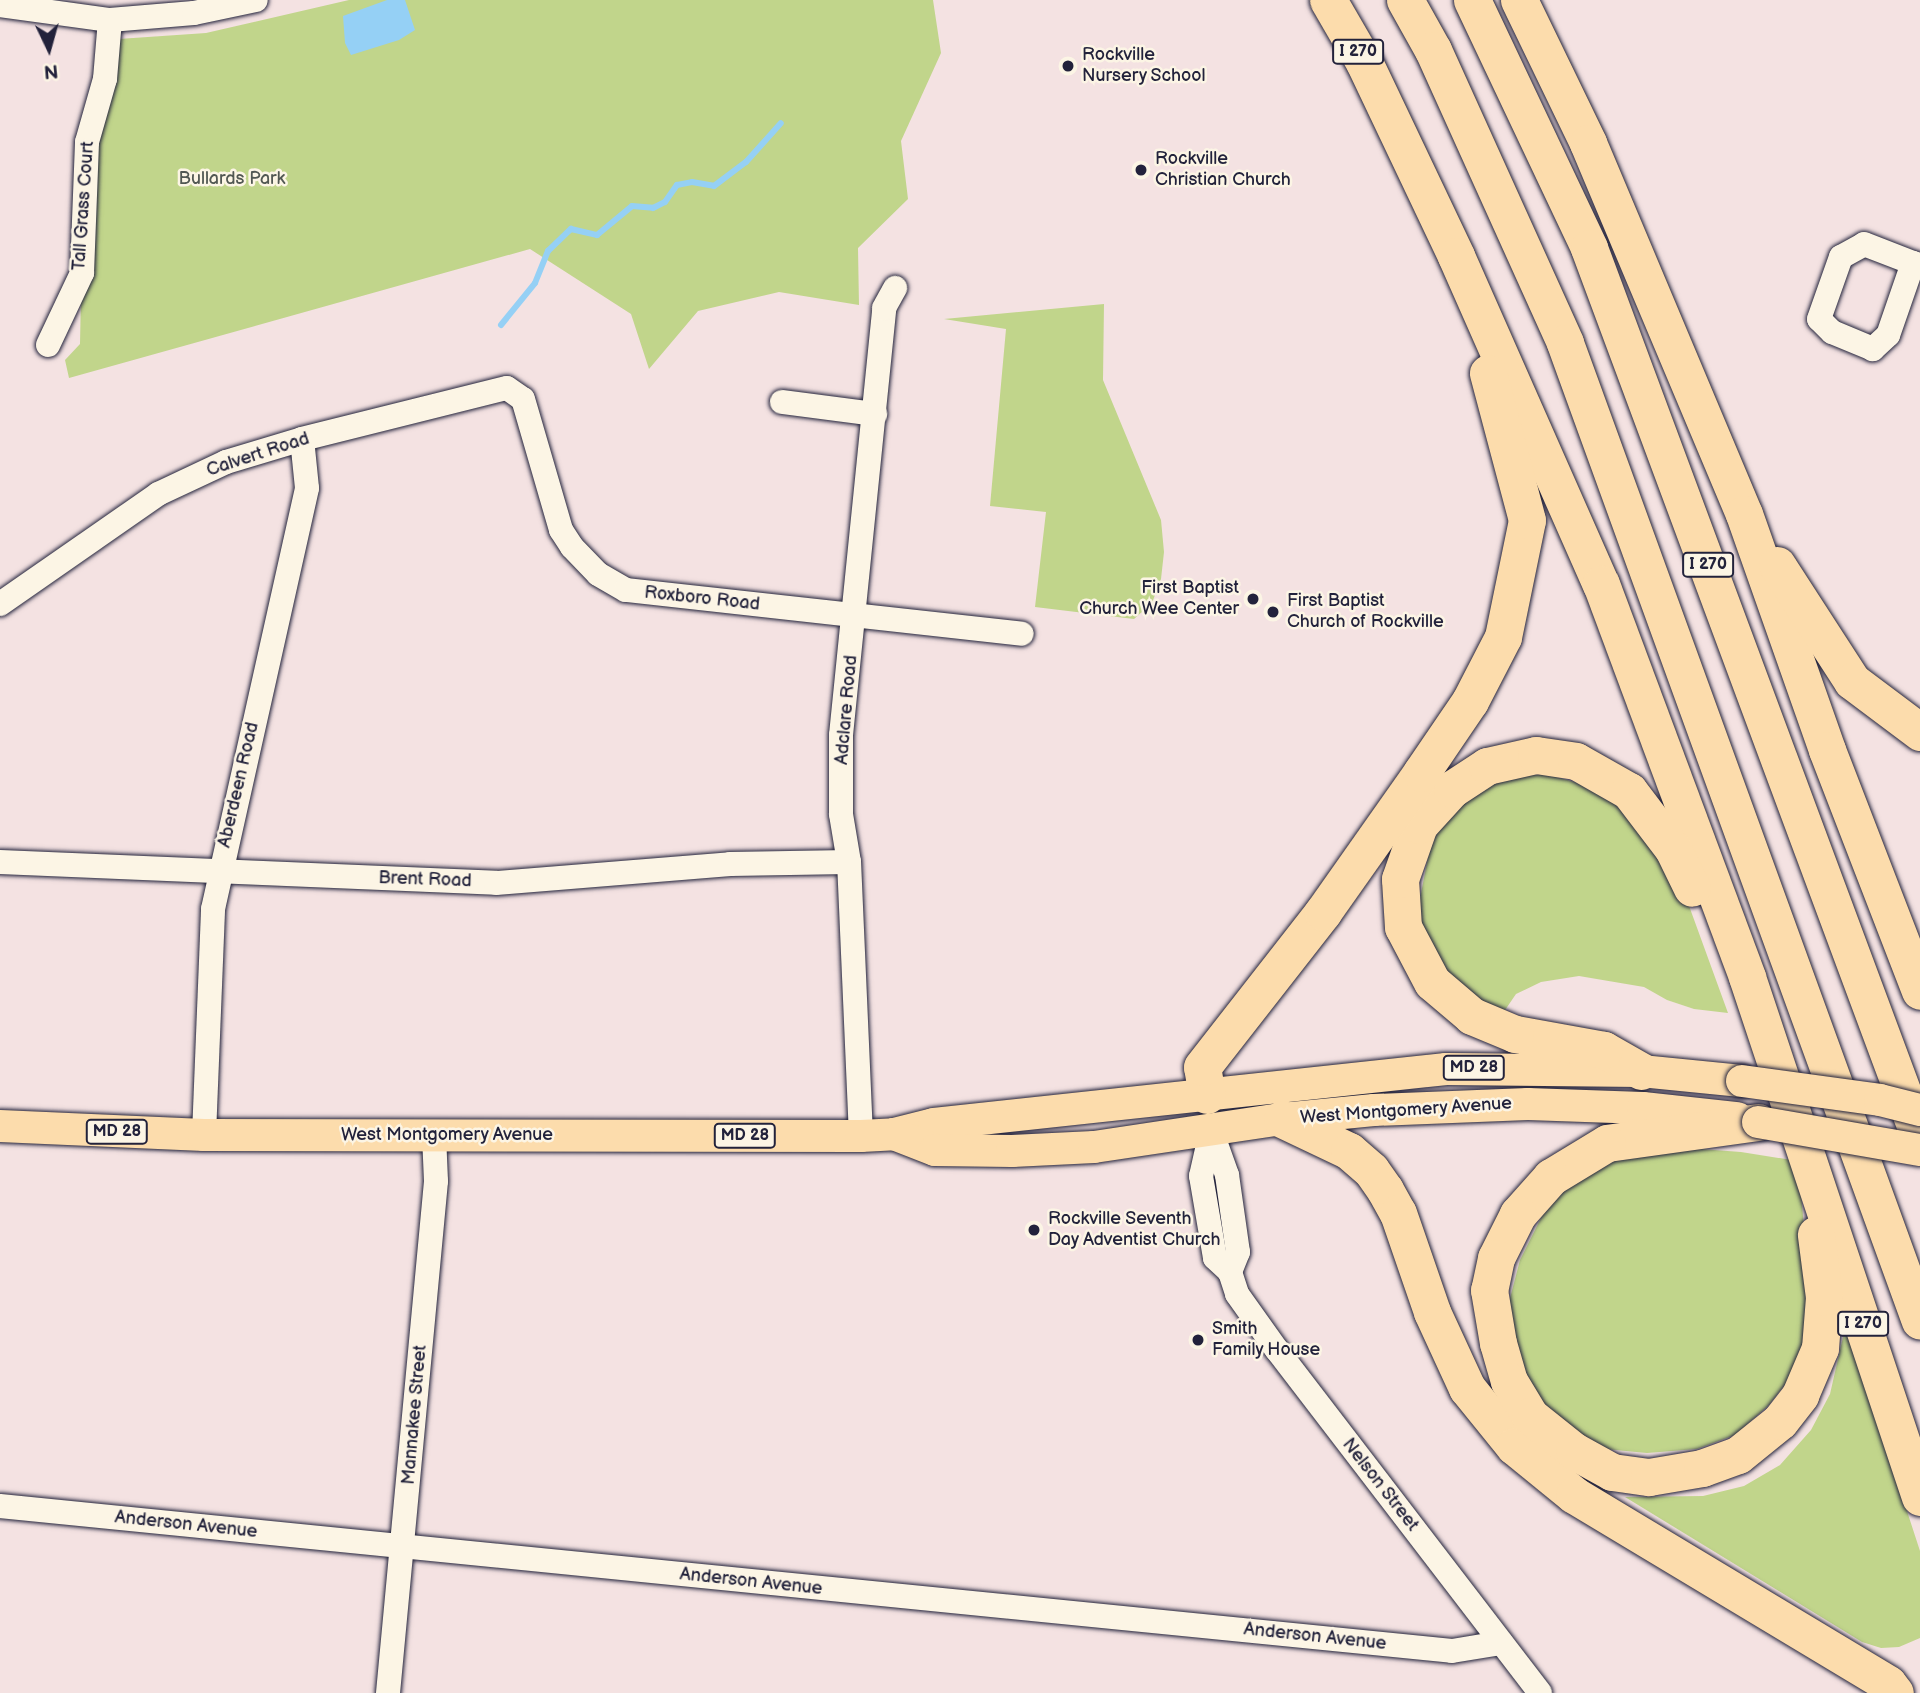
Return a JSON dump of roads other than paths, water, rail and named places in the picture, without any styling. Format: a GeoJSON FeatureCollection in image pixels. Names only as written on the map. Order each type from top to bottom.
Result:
{"type":"FeatureCollection","features":[{"type":"Feature","properties":{"kind":"highway","name":"I 270"},"geometry":{"type":"LineString","coordinates":[[1328,0],[1364,62],[1456,256],[1601,584],[1763,1024],[1920,1497]]}},
{"type":"Feature","properties":{"kind":"highway"},"geometry":{"type":"LineString","coordinates":[[1398,0],[1433,50]]}},
{"type":"Feature","properties":{"kind":"highway","name":"I 270"},"geometry":{"type":"LineString","coordinates":[[1405,0],[1433,50],[1565,343],[1920,1321]]}},
{"type":"Feature","properties":{"kind":"highway","name":"I 270"},"geometry":{"type":"LineString","coordinates":[[1472,0],[1589,248],[1850,944],[1920,1139]]}},
{"type":"Feature","properties":{"kind":"highway","name":"I 270"},"geometry":{"type":"LineString","coordinates":[[1519,0],[1588,144],[1744,514],[1827,750],[1920,991]]}},
{"type":"Feature","properties":{"kind":"highway"},"geometry":{"type":"LineString","coordinates":[[1207,1095],[1202,1067],[1323,912],[1421,773],[1470,701],[1503,637],[1527,520],[1456,256]]}},
{"type":"Feature","properties":{"kind":"highway"},"geometry":{"type":"LineString","coordinates":[[1744,514],[1852,681],[1920,732]]}},
{"type":"Feature","properties":{"kind":"highway"},"geometry":{"type":"LineString","coordinates":[[1641,1071],[1604,1050],[1514,1034],[1472,1016],[1432,982],[1403,928],[1400,879],[1419,825],[1452,789],[1487,766],[1536,755],[1576,761],[1629,791],[1673,849],[1714,935],[1763,1024]]}},
{"type":"Feature","properties":{"kind":"highway"},"geometry":{"type":"LineString","coordinates":[[1282,1119],[1349,1151],[1371,1170],[1398,1213],[1432,1312],[1467,1388],[1514,1446],[1574,1495],[1888,1684],[1895,1693]]}},
{"type":"Feature","properties":{"kind":"highway"},"geometry":{"type":"LineString","coordinates":[[1758,1122],[1607,1143],[1551,1177],[1518,1214],[1496,1258],[1489,1290],[1498,1343],[1510,1381],[1530,1416],[1574,1451],[1612,1472],[1649,1477],[1702,1468],[1738,1455],[1780,1421],[1800,1395],[1820,1348],[1824,1297],[1805,1151]]}},
{"type":"Feature","properties":{"kind":"main road","name":"West Montgomery Avenue"},"geometry":{"type":"LineString","coordinates":[[0,1126],[204,1135],[861,1136],[894,1134],[934,1124],[1446,1069],[1641,1071],[1742,1081],[1880,1100],[1920,1110]]}},
{"type":"Feature","properties":{"kind":"main road","name":"West Montgomery Avenue"},"geometry":{"type":"LineString","coordinates":[[894,1134],[935,1150],[1071,1149],[1211,1132],[1282,1119],[1374,1110],[1528,1104],[1680,1111],[1920,1150]]}},
{"type":"Feature","properties":{"kind":"street"},"geometry":{"type":"LineString","coordinates":[[0,5],[110,20],[194,13],[256,0]]}},
{"type":"Feature","properties":{"kind":"street","name":"Tall Grass Court"},"geometry":{"type":"LineString","coordinates":[[48,345],[82,273],[87,142],[105,79],[110,20]]}},
{"type":"Feature","properties":{"kind":"street","name":"Adclare Road"},"geometry":{"type":"LineString","coordinates":[[861,1136],[849,862],[841,814],[841,735],[856,616],[884,309],[895,288]]}},
{"type":"Feature","properties":{"kind":"street","name":"Calvert Road"},"geometry":{"type":"LineString","coordinates":[[0,604],[158,494],[226,462],[302,439],[507,388]]}},
{"type":"Feature","properties":{"kind":"street","name":"Roxboro Road"},"geometry":{"type":"LineString","coordinates":[[507,388],[523,399],[561,530],[572,547],[598,574],[626,590],[1022,634]]}},
{"type":"Feature","properties":{"kind":"street"},"geometry":{"type":"LineString","coordinates":[[782,402],[874,414]]}},
{"type":"Feature","properties":{"kind":"street","name":"Aberdeen Road"},"geometry":{"type":"LineString","coordinates":[[204,1135],[213,909],[306,488],[302,439]]}},
{"type":"Feature","properties":{"kind":"street","name":"Brent Road"},"geometry":{"type":"LineString","coordinates":[[0,862],[496,883],[730,864],[849,862]]}},
{"type":"Feature","properties":{"kind":"street","name":"Nelson Street"},"geometry":{"type":"LineString","coordinates":[[1207,1095],[1211,1132],[1201,1176],[1215,1258],[1230,1272],[1237,1294],[1277,1350],[1540,1693]]}},
{"type":"Feature","properties":{"kind":"street","name":"Mannakee Street"},"geometry":{"type":"LineString","coordinates":[[388,1693],[436,1181],[434,1136]]}},
{"type":"Feature","properties":{"kind":"street","name":"Anderson Avenue"},"geometry":{"type":"LineString","coordinates":[[0,1506],[1452,1651],[1501,1643]]}},
{"type":"Feature","properties":{"kind":"water"},"geometry":{"type":"Polygon","coordinates":[[[387,0],[405,0],[415,30],[399,40],[351,55],[345,43],[343,16],[387,0]]]}},
{"type":"Feature","properties":{"kind":"waterway"},"geometry":{"type":"LineString","coordinates":[[501,325],[535,283],[548,251],[571,229],[597,235],[632,206],[653,208],[665,202],[677,185],[692,182],[714,186],[746,162],[781,123]]}},
{"type":"Feature","properties":{"kind":"place","name":"Rockville Nursery School"},"geometry":{"type":"Point","coordinates":[1068,66]}},
{"type":"Feature","properties":{"kind":"place","name":"Rockville Christian Church"},"geometry":{"type":"Point","coordinates":[1141,170]}},
{"type":"Feature","properties":{"kind":"place","name":"First Baptist Church Wee Center"},"geometry":{"type":"Point","coordinates":[1253,599]}},
{"type":"Feature","properties":{"kind":"place","name":"First Baptist Church of Rockville"},"geometry":{"type":"Point","coordinates":[1273,612]}},
{"type":"Feature","properties":{"kind":"place","name":"Rockville Seventh Day Adventist Church"},"geometry":{"type":"Point","coordinates":[1034,1230]}},
{"type":"Feature","properties":{"kind":"place","name":"Smith Family House"},"geometry":{"type":"Point","coordinates":[1198,1340]}},
{"type":"Feature","properties":{"kind":"park label","name":"Bullards Park"},"geometry":{"type":"Point","coordinates":[232,179]}}]}
